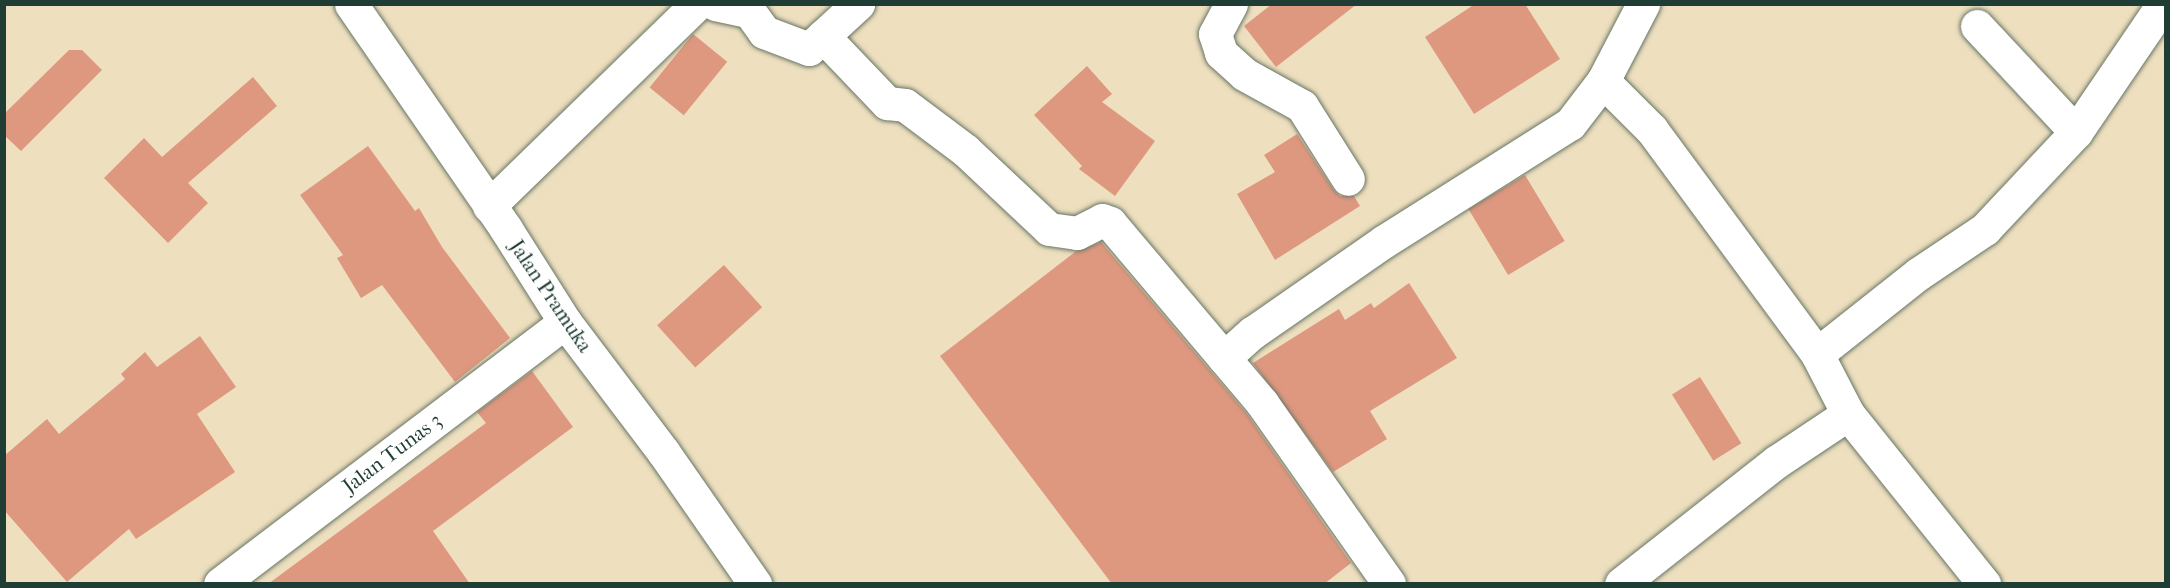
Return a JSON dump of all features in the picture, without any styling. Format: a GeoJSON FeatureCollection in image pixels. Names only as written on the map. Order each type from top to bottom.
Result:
{"type":"FeatureCollection","features":[{"type":"Feature","properties":{"kind":"street","name":"Jalan Pramuka"},"geometry":{"type":"LineString","coordinates":[[351,4],[565,322],[664,453],[754,584]]}},
{"type":"Feature","properties":{"kind":"street"},"geometry":{"type":"LineString","coordinates":[[489,206],[697,4]]}},
{"type":"Feature","properties":{"kind":"street"},"geometry":{"type":"LineString","coordinates":[[715,4],[749,11],[764,32],[809,49],[858,4]]}},
{"type":"Feature","properties":{"kind":"street"},"geometry":{"type":"LineString","coordinates":[[1231,4],[1215,34],[1221,53],[1244,74],[1302,106],[1348,179]]}},
{"type":"Feature","properties":{"kind":"street"},"geometry":{"type":"LineString","coordinates":[[1224,358],[1252,333],[1383,242],[1570,124],[1603,81],[1643,4]]}},
{"type":"Feature","properties":{"kind":"street"},"geometry":{"type":"LineString","coordinates":[[1817,354],[1918,274],[1985,229],[2076,132],[2163,4]]}},
{"type":"Feature","properties":{"kind":"street"},"geometry":{"type":"LineString","coordinates":[[1977,26],[2076,132]]}},
{"type":"Feature","properties":{"kind":"street"},"geometry":{"type":"LineString","coordinates":[[823,36],[887,103],[905,105],[965,150],[1049,229],[1077,233],[1102,220],[1110,223],[1262,403],[1389,584]]}},
{"type":"Feature","properties":{"kind":"street"},"geometry":{"type":"LineString","coordinates":[[1603,81],[1652,130],[1817,354],[1848,414],[1984,584]]}},
{"type":"Feature","properties":{"kind":"street","name":"Jalan Tunas 3"},"geometry":{"type":"LineString","coordinates":[[220,584],[565,322]]}},
{"type":"Feature","properties":{"kind":"street"},"geometry":{"type":"LineString","coordinates":[[1621,584],[1776,462],[1848,414]]}},
{"type":"Feature","properties":{"kind":"building"},"geometry":{"type":"Polygon","coordinates":[[[1272,4],[1357,4],[1276,67],[1244,26],[1272,4]]]}},
{"type":"Feature","properties":{"kind":"building"},"geometry":{"type":"Polygon","coordinates":[[[1475,4],[1525,4],[1560,59],[1474,114],[1425,37],[1475,4]]]}},
{"type":"Feature","properties":{"kind":"building"},"geometry":{"type":"Polygon","coordinates":[[[693,34],[727,62],[684,115],[650,88],[693,34]]]}},
{"type":"Feature","properties":{"kind":"building"},"geometry":{"type":"Polygon","coordinates":[[[69,50],[82,50],[102,70],[21,151],[4,135],[4,114],[69,50]]]}},
{"type":"Feature","properties":{"kind":"building"},"geometry":{"type":"Polygon","coordinates":[[[1087,66],[1112,94],[1102,102],[1155,141],[1115,196],[1079,169],[1082,166],[1034,115],[1087,66]]]}},
{"type":"Feature","properties":{"kind":"building"},"geometry":{"type":"Polygon","coordinates":[[[253,77],[277,106],[188,183],[208,203],[168,243],[104,178],[144,138],[162,157],[253,77]]]}},
{"type":"Feature","properties":{"kind":"building"},"geometry":{"type":"Polygon","coordinates":[[[1297,134],[1333,189],[1340,196],[1354,196],[1360,206],[1275,260],[1237,194],[1275,172],[1264,155],[1297,134]]]}},
{"type":"Feature","properties":{"kind":"building"},"geometry":{"type":"Polygon","coordinates":[[[368,146],[415,211],[419,208],[442,247],[510,338],[455,382],[382,285],[361,298],[337,258],[343,255],[300,195],[368,146]]]}},
{"type":"Feature","properties":{"kind":"building"},"geometry":{"type":"Polygon","coordinates":[[[1525,175],[1565,241],[1508,275],[1468,209],[1525,175]]]}},
{"type":"Feature","properties":{"kind":"building"},"geometry":{"type":"Polygon","coordinates":[[[1101,242],[1247,414],[1351,563],[1324,584],[1112,584],[940,356],[1075,252],[1101,242]]]}},
{"type":"Feature","properties":{"kind":"building"},"geometry":{"type":"Polygon","coordinates":[[[724,265],[762,307],[695,368],[657,325],[724,265]]]}},
{"type":"Feature","properties":{"kind":"building"},"geometry":{"type":"Polygon","coordinates":[[[1409,283],[1457,358],[1370,411],[1387,439],[1333,472],[1253,363],[1339,309],[1345,320],[1371,303],[1374,308],[1409,283]]]}},
{"type":"Feature","properties":{"kind":"building"},"geometry":{"type":"Polygon","coordinates":[[[200,336],[236,387],[197,414],[235,472],[136,539],[129,529],[67,582],[4,510],[4,456],[47,419],[59,434],[125,379],[121,374],[145,352],[157,367],[200,336]]]}},
{"type":"Feature","properties":{"kind":"building"},"geometry":{"type":"Polygon","coordinates":[[[532,371],[573,427],[433,531],[470,584],[268,584],[486,423],[477,412],[532,371]]]}},
{"type":"Feature","properties":{"kind":"building"},"geometry":{"type":"Polygon","coordinates":[[[1700,377],[1741,443],[1713,461],[1672,394],[1700,377]]]}}]}
